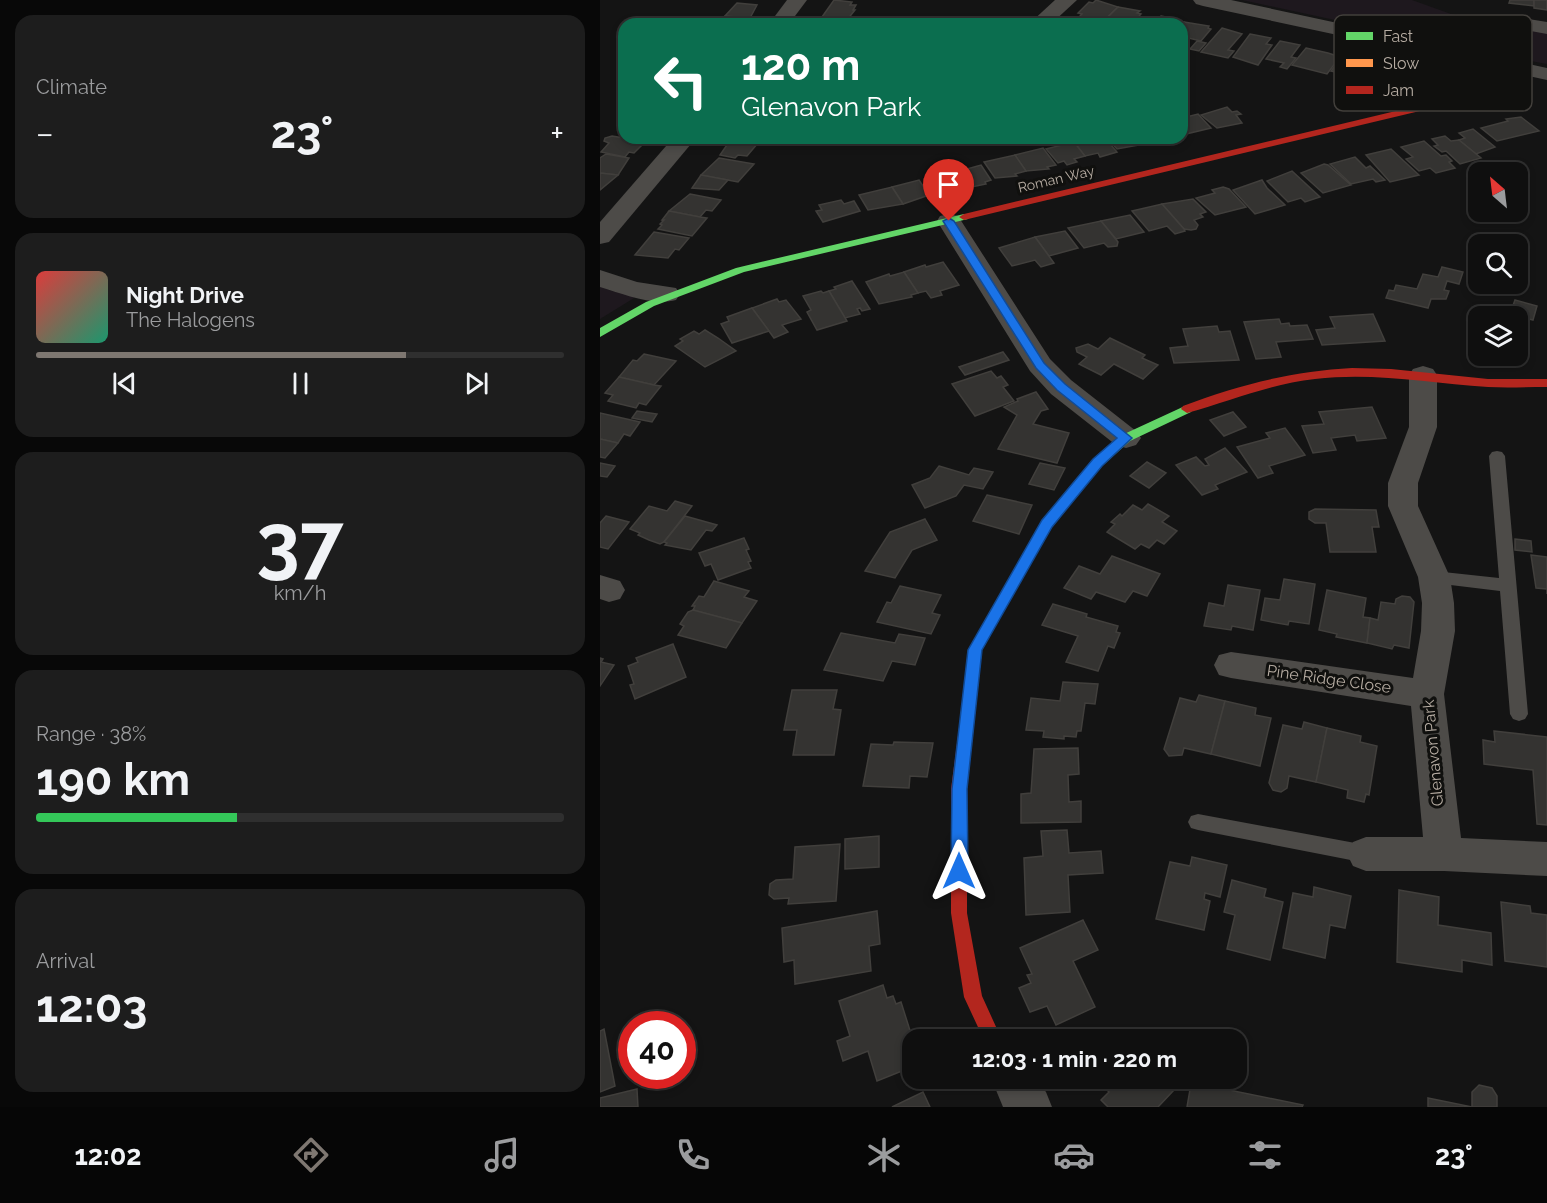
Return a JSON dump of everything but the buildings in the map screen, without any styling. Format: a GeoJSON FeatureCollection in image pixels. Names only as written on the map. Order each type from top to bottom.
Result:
{"type":"FeatureCollection","features":[{"type":"Feature","properties":{"kind":"street"},"geometry":{"type":"LineString","coordinates":[[784,18],[797,0]]}},
{"type":"Feature","properties":{"kind":"street"},"geometry":{"type":"LineString","coordinates":[[1046,18],[1067,0]]}},
{"type":"Feature","properties":{"kind":"street"},"geometry":{"type":"LineString","coordinates":[[1203,0],[1334,28]]}},
{"type":"Feature","properties":{"kind":"street"},"geometry":{"type":"LineString","coordinates":[[1532,26],[1547,28]]}},
{"type":"Feature","properties":{"kind":"street"},"geometry":{"type":"LineString","coordinates":[[1532,71],[1547,74]]}},
{"type":"Feature","properties":{"kind":"street","name":"Roman Way"},"geometry":{"type":"LineString","coordinates":[[600,333],[615,322],[667,294],[740,270],[1411,111]]}},
{"type":"Feature","properties":{"kind":"street"},"geometry":{"type":"LineString","coordinates":[[600,237],[680,144]]}},
{"type":"Feature","properties":{"kind":"street"},"geometry":{"type":"LineString","coordinates":[[949,221],[1040,365],[1061,387],[1126,438]]}},
{"type":"Feature","properties":{"kind":"street"},"geometry":{"type":"LineString","coordinates":[[600,278],[633,289],[667,294]]}},
{"type":"Feature","properties":{"kind":"street"},"geometry":{"type":"LineString","coordinates":[[988,1029],[973,997],[959,913],[959,789],[975,650],[1047,523],[1098,463],[1126,438],[1168,416],[1259,385],[1332,373],[1423,375],[1489,383],[1547,383]]}},
{"type":"Feature","properties":{"kind":"street","name":"Glenavon Park"},"geometry":{"type":"LineString","coordinates":[[1423,375],[1423,427],[1403,483],[1403,506],[1434,577],[1438,603],[1438,631],[1427,694],[1432,768],[1444,854]]}},
{"type":"Feature","properties":{"kind":"street","name":"Pine Ridge Close"},"geometry":{"type":"LineString","coordinates":[[1230,665],[1427,694]]}},
{"type":"Feature","properties":{"kind":"street"},"geometry":{"type":"LineString","coordinates":[[1366,854],[1444,854],[1547,859]]}},
{"type":"Feature","properties":{"kind":"street"},"geometry":{"type":"LineString","coordinates":[[1017,1089],[1031,1107]]}},
{"type":"Feature","properties":{"kind":"lane"},"geometry":{"type":"LineString","coordinates":[[1497,456],[1519,714]]}},
{"type":"Feature","properties":{"kind":"lane"},"geometry":{"type":"LineString","coordinates":[[1434,577],[1508,585]]}},
{"type":"Feature","properties":{"kind":"lane"},"geometry":{"type":"LineString","coordinates":[[1198,822],[1366,854]]}},
{"type":"Feature","properties":{"kind":"shaded area"},"geometry":{"type":"Polygon","coordinates":[[[1242,0],[1412,0],[1457,15],[1334,15],[1334,20],[1242,0]]]}},
{"type":"Feature","properties":{"kind":"shaded area"},"geometry":{"type":"Polygon","coordinates":[[[1532,28],[1547,31],[1547,64],[1532,61],[1532,28]]]}},
{"type":"Feature","properties":{"kind":"shaded area"},"geometry":{"type":"Polygon","coordinates":[[[600,286],[633,295],[634,298],[600,319],[600,286]]]}},
{"type":"Feature","properties":{"kind":"traffic: fast"},"geometry":{"type":"LineString","coordinates":[[600,333],[650,304],[740,270],[964,217]]}},
{"type":"Feature","properties":{"kind":"traffic: fast"},"geometry":{"type":"LineString","coordinates":[[969,705],[975,650],[1047,523],[1098,463],[1126,438],[1187,409]]}},
{"type":"Feature","properties":{"kind":"traffic: jam"},"geometry":{"type":"LineString","coordinates":[[964,217],[1408,111]]}},
{"type":"Feature","properties":{"kind":"traffic: jam"},"geometry":{"type":"LineString","coordinates":[[1187,409],[1258,385],[1295,377],[1333,373],[1391,373],[1488,383],[1547,383]]}},
{"type":"Feature","properties":{"kind":"traffic: jam"},"geometry":{"type":"LineString","coordinates":[[969,705],[959,789],[959,913],[973,997],[988,1029]]}},
{"type":"Feature","properties":{"kind":"route"},"geometry":{"type":"LineString","coordinates":[[949,221],[1040,365],[1061,387],[1126,438],[1098,463],[1047,523],[975,650],[959,789],[959,871]]}}]}
